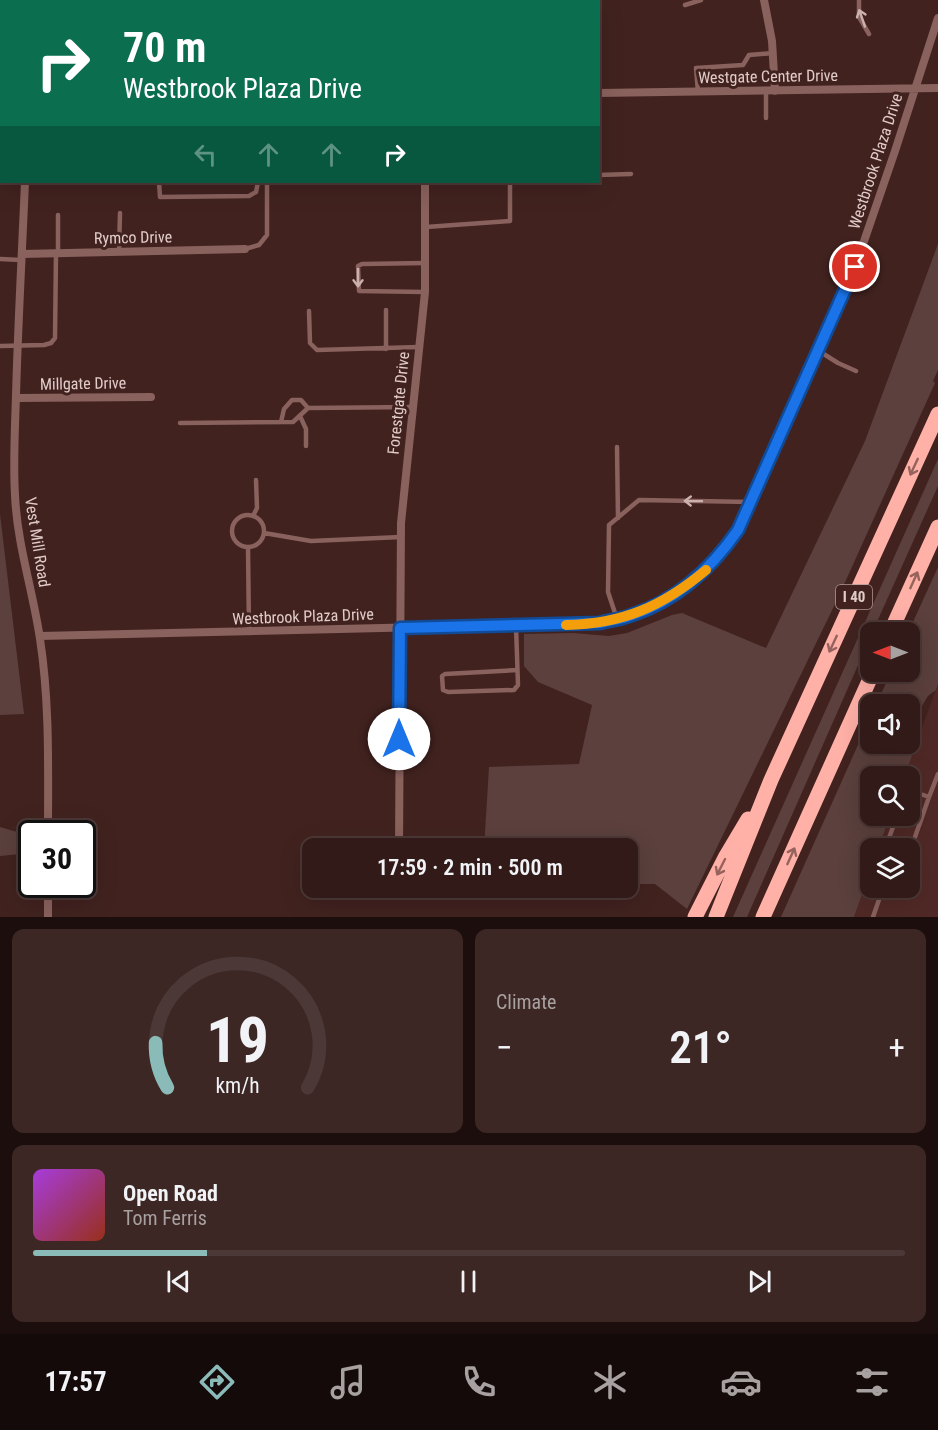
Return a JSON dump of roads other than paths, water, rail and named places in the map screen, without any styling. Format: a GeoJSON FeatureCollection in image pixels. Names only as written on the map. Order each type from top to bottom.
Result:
{"type":"FeatureCollection","features":[{"type":"Feature","properties":{"kind":"highway","name":"I 40"},"geometry":{"type":"LineString","coordinates":[[716,917],[771,780],[938,414]]}},
{"type":"Feature","properties":{"kind":"highway"},"geometry":{"type":"LineString","coordinates":[[895,622],[938,527]]}},
{"type":"Feature","properties":{"kind":"highway"},"geometry":{"type":"LineString","coordinates":[[765,914],[869,682]]}},
{"type":"Feature","properties":{"kind":"highway"},"geometry":{"type":"LineString","coordinates":[[695,917],[726,856],[771,780]]}},
{"type":"Feature","properties":{"kind":"street"},"geometry":{"type":"LineString","coordinates":[[764,0],[773,53],[770,91]]}},
{"type":"Feature","properties":{"kind":"street","name":"Westbrook Plaza Drive"},"geometry":{"type":"LineString","coordinates":[[40,636],[578,625],[631,616],[661,603],[686,587],[721,555],[738,530],[850,282],[938,18]]}},
{"type":"Feature","properties":{"kind":"street","name":"Westgate Center Drive"},"geometry":{"type":"LineString","coordinates":[[600,93],[938,88]]}},
{"type":"Feature","properties":{"kind":"street","name":"Vest Mill Road"},"geometry":{"type":"LineString","coordinates":[[25,183],[17,345],[15,475],[17,524],[40,636],[48,724],[48,820]]}},
{"type":"Feature","properties":{"kind":"street","name":"Forestgate Drive"},"geometry":{"type":"LineString","coordinates":[[399,838],[401,537],[425,292],[425,183]]}},
{"type":"Feature","properties":{"kind":"street","name":"Rymco Drive"},"geometry":{"type":"LineString","coordinates":[[22,257],[57,253],[245,249]]}},
{"type":"Feature","properties":{"kind":"street","name":"Millgate Drive"},"geometry":{"type":"LineString","coordinates":[[16,398],[150,397]]}},
{"type":"Feature","properties":{"kind":"street"},"geometry":{"type":"LineString","coordinates":[[48,898],[48,917]]}},
{"type":"Feature","properties":{"kind":"lane"},"geometry":{"type":"LineString","coordinates":[[685,5],[701,0]]}},
{"type":"Feature","properties":{"kind":"lane"},"geometry":{"type":"LineString","coordinates":[[859,0],[859,17],[869,34]]}},
{"type":"Feature","properties":{"kind":"lane"},"geometry":{"type":"LineString","coordinates":[[698,92],[696,68],[743,65],[749,56],[773,53]]}},
{"type":"Feature","properties":{"kind":"lane"},"geometry":{"type":"LineString","coordinates":[[766,118],[770,91]]}},
{"type":"Feature","properties":{"kind":"lane"},"geometry":{"type":"LineString","coordinates":[[600,175],[631,174]]}},
{"type":"Feature","properties":{"kind":"lane"},"geometry":{"type":"LineString","coordinates":[[159,183],[160,197],[249,196],[256,192],[258,183]]}},
{"type":"Feature","properties":{"kind":"lane"},"geometry":{"type":"LineString","coordinates":[[245,249],[259,245],[267,235],[267,183]]}},
{"type":"Feature","properties":{"kind":"lane"},"geometry":{"type":"LineString","coordinates":[[425,227],[510,220],[510,183]]}},
{"type":"Feature","properties":{"kind":"lane"},"geometry":{"type":"LineString","coordinates":[[119,252],[120,213]]}},
{"type":"Feature","properties":{"kind":"lane"},"geometry":{"type":"LineString","coordinates":[[0,346],[44,345],[51,343],[55,338],[58,215]]}},
{"type":"Feature","properties":{"kind":"lane"},"geometry":{"type":"LineString","coordinates":[[0,260],[22,257]]}},
{"type":"Feature","properties":{"kind":"lane"},"geometry":{"type":"LineString","coordinates":[[425,262],[358,266],[359,291],[425,292]]}},
{"type":"Feature","properties":{"kind":"lane"},"geometry":{"type":"LineString","coordinates":[[386,310],[386,350]]}},
{"type":"Feature","properties":{"kind":"lane"},"geometry":{"type":"LineString","coordinates":[[309,311],[310,343],[317,350],[386,350],[419,347]]}},
{"type":"Feature","properties":{"kind":"lane"},"geometry":{"type":"LineString","coordinates":[[819,351],[856,371]]}},
{"type":"Feature","properties":{"kind":"lane"},"geometry":{"type":"LineString","coordinates":[[281,422],[284,409],[292,400],[301,400],[308,408]]}},
{"type":"Feature","properties":{"kind":"lane"},"geometry":{"type":"LineString","coordinates":[[180,423],[293,422],[308,408],[413,407]]}},
{"type":"Feature","properties":{"kind":"lane"},"geometry":{"type":"LineString","coordinates":[[300,416],[306,429],[306,446]]}},
{"type":"Feature","properties":{"kind":"lane"},"geometry":{"type":"LineString","coordinates":[[617,447],[618,518]]}},
{"type":"Feature","properties":{"kind":"lane"},"geometry":{"type":"LineString","coordinates":[[253,516],[256,508],[256,480]]}},
{"type":"Feature","properties":{"kind":"lane"},"geometry":{"type":"LineString","coordinates":[[617,619],[608,592],[609,525],[639,500],[752,502]]}},
{"type":"Feature","properties":{"kind":"lane"},"geometry":{"type":"LineString","coordinates":[[253,516],[262,524],[264,533],[258,544],[248,548],[238,544],[231,530],[235,520],[240,517],[253,516]]}},
{"type":"Feature","properties":{"kind":"lane"},"geometry":{"type":"LineString","coordinates":[[264,533],[311,541],[401,537]]}},
{"type":"Feature","properties":{"kind":"lane"},"geometry":{"type":"LineString","coordinates":[[248,548],[249,633]]}},
{"type":"Feature","properties":{"kind":"lane"},"geometry":{"type":"LineString","coordinates":[[516,626],[518,686],[514,690],[448,692],[443,690],[442,676],[445,674],[517,670]]}},
{"type":"Feature","properties":{"kind":"lane"},"geometry":{"type":"LineString","coordinates":[[915,837],[938,774]]}},
{"type":"Feature","properties":{"kind":"lane"},"geometry":{"type":"LineString","coordinates":[[920,794],[929,797]]}},
{"type":"Feature","properties":{"kind":"lane"},"geometry":{"type":"LineString","coordinates":[[873,917],[880,898]]}}]}
